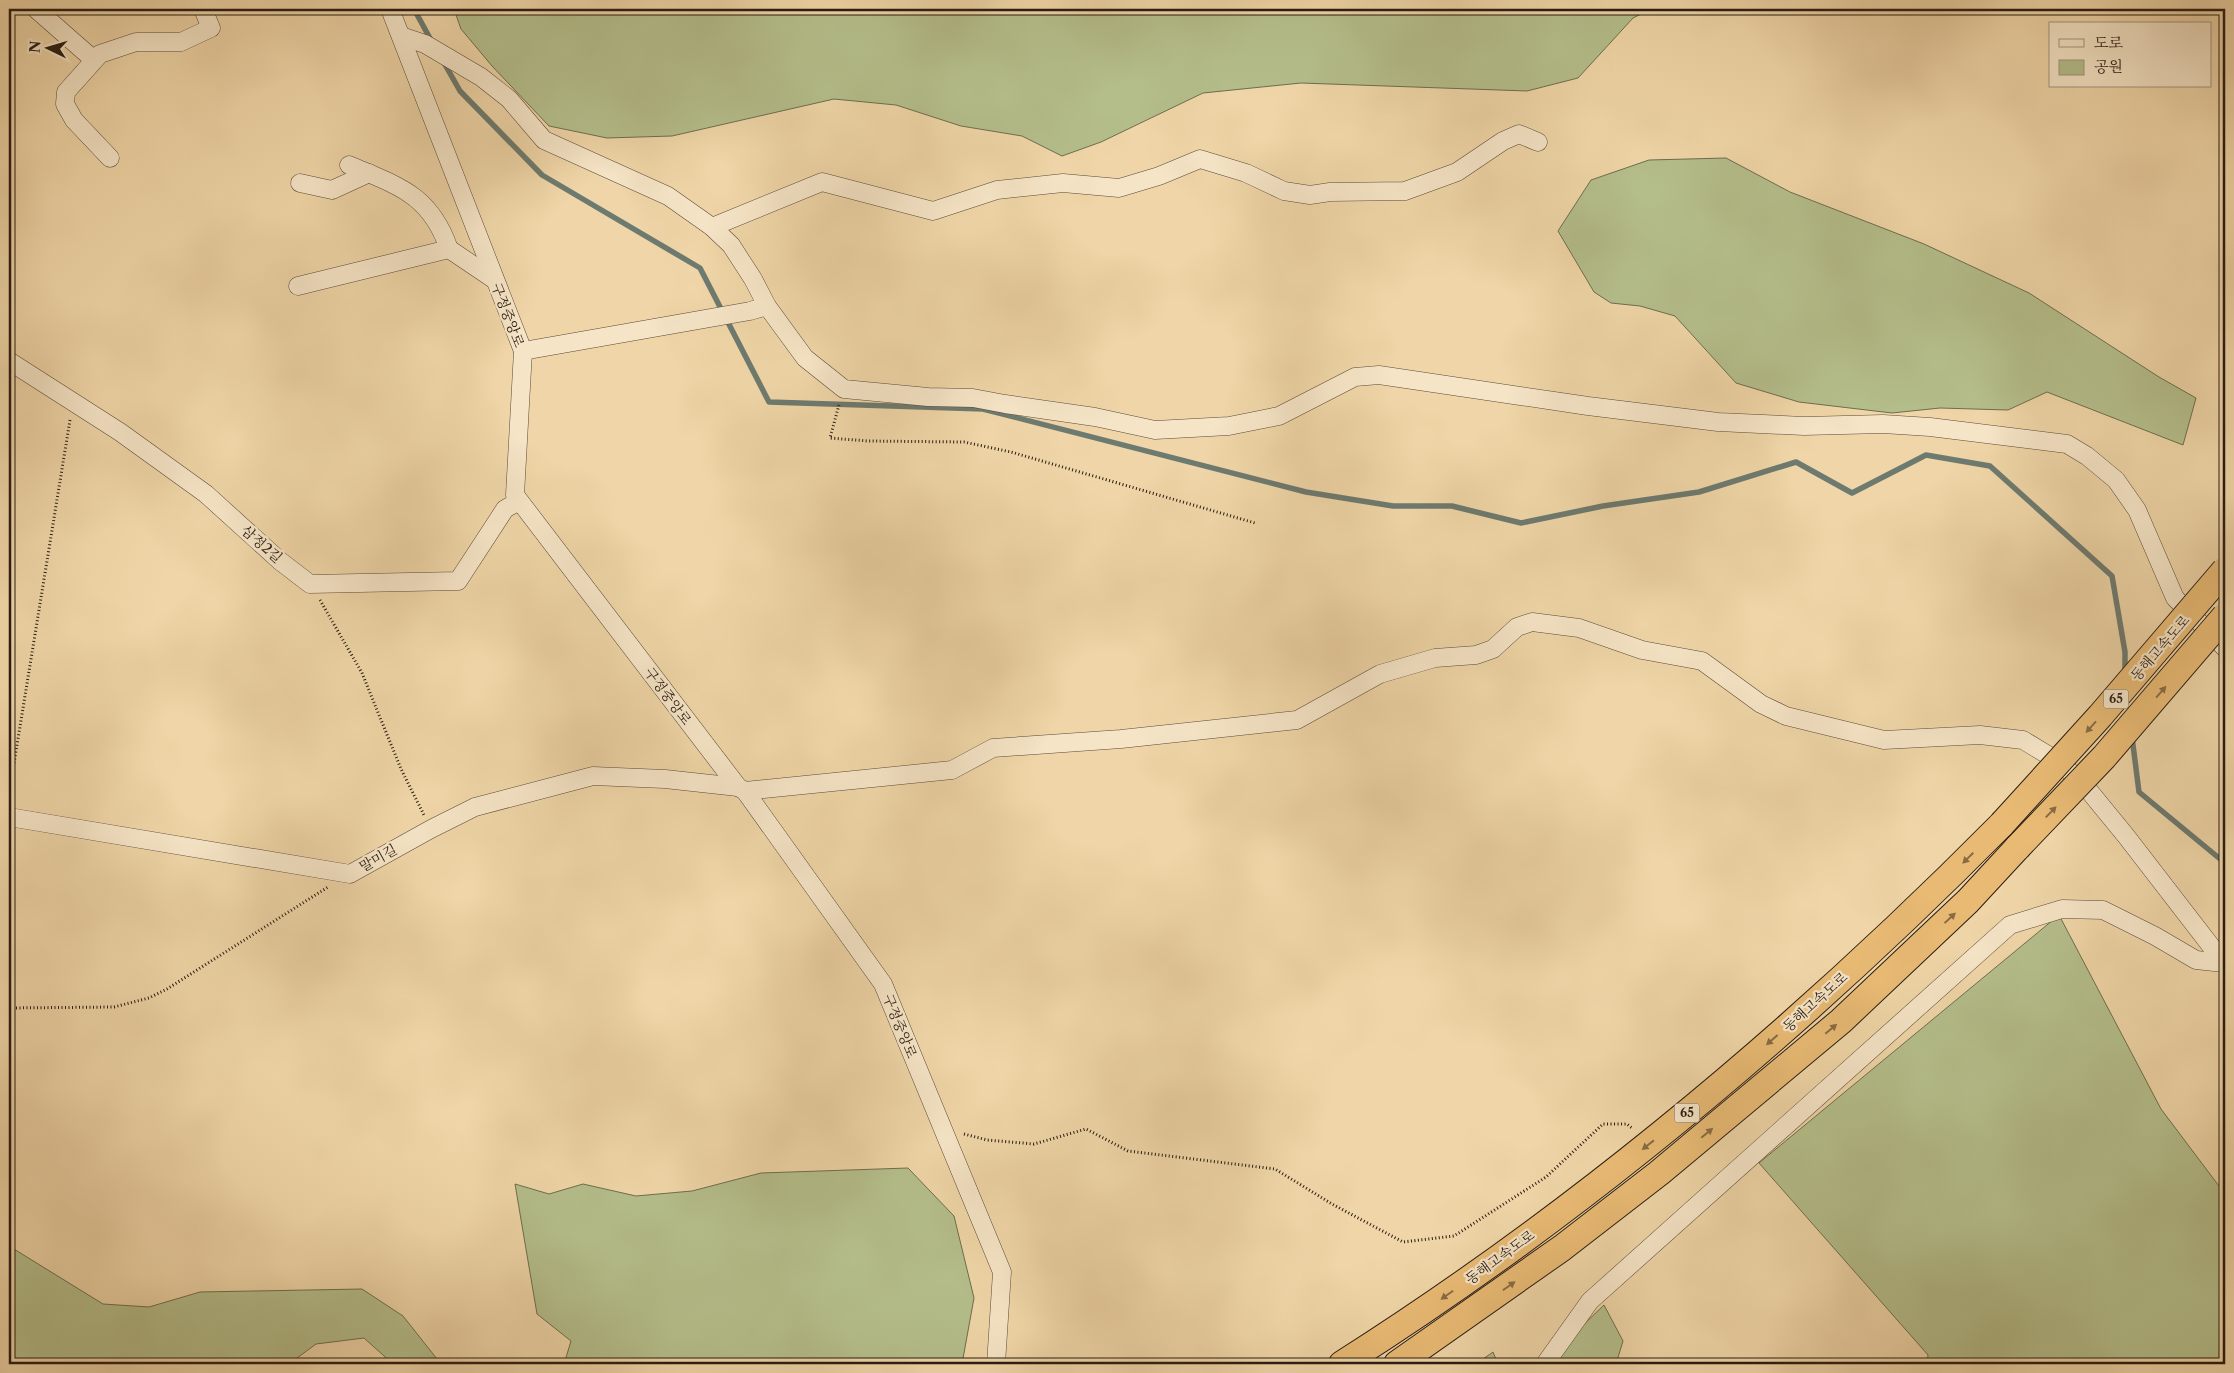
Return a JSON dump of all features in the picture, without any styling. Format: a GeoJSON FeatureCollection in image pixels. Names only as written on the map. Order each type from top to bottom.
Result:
{"type":"FeatureCollection","features":[{"type":"Feature","properties":{"kind":"highway","name":"동해고속도로"},"geometry":{"type":"LineString","coordinates":[[1342,1364],[1458,1288],[1590,1191],[1722,1084],[1874,950],[2002,824],[2100,716],[2225,570]]}},
{"type":"Feature","properties":{"kind":"highway","name":"동해고속도로"},"geometry":{"type":"LineString","coordinates":[[1398,1364],[1562,1248],[1659,1173],[1840,1021],[1968,901],[2104,757],[2225,616]]}},
{"type":"Feature","properties":{"kind":"street"},"geometry":{"type":"LineString","coordinates":[[36,9],[94,60]]}},
{"type":"Feature","properties":{"kind":"street"},"geometry":{"type":"LineString","coordinates":[[110,158],[74,120],[64,104],[66,92],[100,54],[136,42],[181,42],[211,28],[203,9]]}},
{"type":"Feature","properties":{"kind":"street","name":"구정중앙로"},"geometry":{"type":"LineString","coordinates":[[390,9],[523,351],[515,495],[741,789],[883,984],[1002,1272],[996,1364]]}},
{"type":"Feature","properties":{"kind":"street"},"geometry":{"type":"LineString","coordinates":[[401,36],[425,44],[481,77],[510,99],[544,140],[668,196],[712,227],[731,245],[753,279],[758,308],[805,358],[844,389],[928,397],[973,398],[1095,417],[1155,430],[1229,426],[1279,416],[1355,377],[1379,375],[1596,407],[1718,422],[1804,426],[1882,424],[1966,430],[2068,444],[2087,456],[2116,480],[2137,510],[2175,598],[2225,648]]}},
{"type":"Feature","properties":{"kind":"street"},"geometry":{"type":"LineString","coordinates":[[712,227],[822,182],[933,210],[997,190],[1063,183],[1119,188],[1159,176],[1200,159],[1246,173],[1284,191],[1310,196],[1330,192],[1405,191],[1457,172],[1503,141],[1519,134],[1538,142]]}},
{"type":"Feature","properties":{"kind":"street"},"geometry":{"type":"LineString","coordinates":[[349,165],[399,186],[425,205],[442,228],[449,249],[495,280]]}},
{"type":"Feature","properties":{"kind":"street"},"geometry":{"type":"LineString","coordinates":[[300,183],[332,190],[369,173]]}},
{"type":"Feature","properties":{"kind":"street"},"geometry":{"type":"LineString","coordinates":[[298,286],[449,249]]}},
{"type":"Feature","properties":{"kind":"street"},"geometry":{"type":"LineString","coordinates":[[523,351],[758,308]]}},
{"type":"Feature","properties":{"kind":"street","name":"삼정2길"},"geometry":{"type":"LineString","coordinates":[[9,361],[120,432],[206,494],[280,561],[310,584]]}},
{"type":"Feature","properties":{"kind":"street"},"geometry":{"type":"LineString","coordinates":[[310,584],[458,581],[505,509],[519,501]]}},
{"type":"Feature","properties":{"kind":"street","name":"말미길"},"geometry":{"type":"LineString","coordinates":[[9,817],[350,874],[474,807],[593,776],[665,778],[741,789],[952,770],[993,748],[1121,739],[1297,720],[1380,674],[1435,658],[1476,655],[1494,649],[1517,627],[1532,622],[1579,628],[1642,650],[1702,660],[1761,704],[1786,716],[1884,740],[1980,735],[2023,740],[2056,760],[2081,781],[2126,836],[2224,964]]}},
{"type":"Feature","properties":{"kind":"street"},"geometry":{"type":"LineString","coordinates":[[1545,1364],[1590,1301],[2010,925],[2062,909],[2103,910],[2155,936],[2196,960],[2224,964]]}},
{"type":"Feature","properties":{"kind":"path"},"geometry":{"type":"LineString","coordinates":[[841,396],[830,438],[868,441],[964,442],[1011,452],[1255,523]]}},
{"type":"Feature","properties":{"kind":"path"},"geometry":{"type":"LineString","coordinates":[[9,794],[73,402]]}},
{"type":"Feature","properties":{"kind":"path"},"geometry":{"type":"LineString","coordinates":[[310,584],[362,674],[401,769],[431,829]]}},
{"type":"Feature","properties":{"kind":"path"},"geometry":{"type":"LineString","coordinates":[[9,1008],[114,1007],[149,998],[167,989],[350,874]]}},
{"type":"Feature","properties":{"kind":"path"},"geometry":{"type":"LineString","coordinates":[[943,1129],[987,1140],[1034,1144],[1086,1129],[1128,1151],[1275,1169],[1332,1204],[1403,1242],[1454,1236],[1546,1177],[1603,1124],[1626,1124],[1632,1128]]}},
{"type":"Feature","properties":{"kind":"green space"},"geometry":{"type":"Polygon","coordinates":[[[454,9],[1651,9],[1633,18],[1578,78],[1527,91],[1301,83],[1203,93],[1101,142],[1062,156],[1022,136],[961,126],[896,105],[834,99],[672,136],[607,138],[549,126],[492,66],[461,29],[454,9]]]}},
{"type":"Feature","properties":{"kind":"green space"},"geometry":{"type":"Polygon","coordinates":[[[1726,158],[1790,192],[1924,244],[2029,293],[2159,377],[2196,398],[2183,445],[2047,392],[2008,410],[1940,408],[1892,413],[1799,402],[1736,383],[1675,316],[1640,306],[1611,303],[1594,292],[1558,231],[1591,180],[1649,160],[1726,158]]]}},
{"type":"Feature","properties":{"kind":"green space"},"geometry":{"type":"Polygon","coordinates":[[[2059,915],[2161,1109],[2225,1194],[2225,1364],[1927,1364],[1928,1355],[1759,1163],[2059,915]]]}},
{"type":"Feature","properties":{"kind":"green space"},"geometry":{"type":"Polygon","coordinates":[[[908,1168],[954,1216],[974,1298],[962,1364],[564,1364],[571,1341],[537,1314],[515,1184],[549,1194],[583,1184],[636,1196],[692,1191],[761,1173],[908,1168]]]}},
{"type":"Feature","properties":{"kind":"green space"},"geometry":{"type":"Polygon","coordinates":[[[9,1246],[103,1304],[149,1307],[200,1292],[362,1289],[403,1316],[441,1364],[393,1364],[364,1338],[316,1344],[289,1364],[9,1364],[9,1246]]]}},
{"type":"Feature","properties":{"kind":"green space"},"geometry":{"type":"Polygon","coordinates":[[[1604,1305],[1623,1341],[1616,1364],[1554,1364],[1553,1354],[1604,1305]]]}},
{"type":"Feature","properties":{"kind":"green space"},"geometry":{"type":"Polygon","coordinates":[[[1493,1352],[1498,1364],[1476,1364],[1493,1352]]]}},
{"type":"Feature","properties":{"kind":"waterway"},"geometry":{"type":"LineString","coordinates":[[414,9],[432,42]]}},
{"type":"Feature","properties":{"kind":"waterway"},"geometry":{"type":"LineString","coordinates":[[443,61],[460,91],[542,175],[700,268],[769,402],[983,409],[1306,492],[1393,506],[1452,506],[1521,523],[1603,506],[1699,492],[1796,462],[1852,493],[1926,455],[1990,466],[2112,576],[2125,652],[2125,673]]}},
{"type":"Feature","properties":{"kind":"waterway"},"geometry":{"type":"LineString","coordinates":[[2132,737],[2139,792],[2225,863]]}}]}
